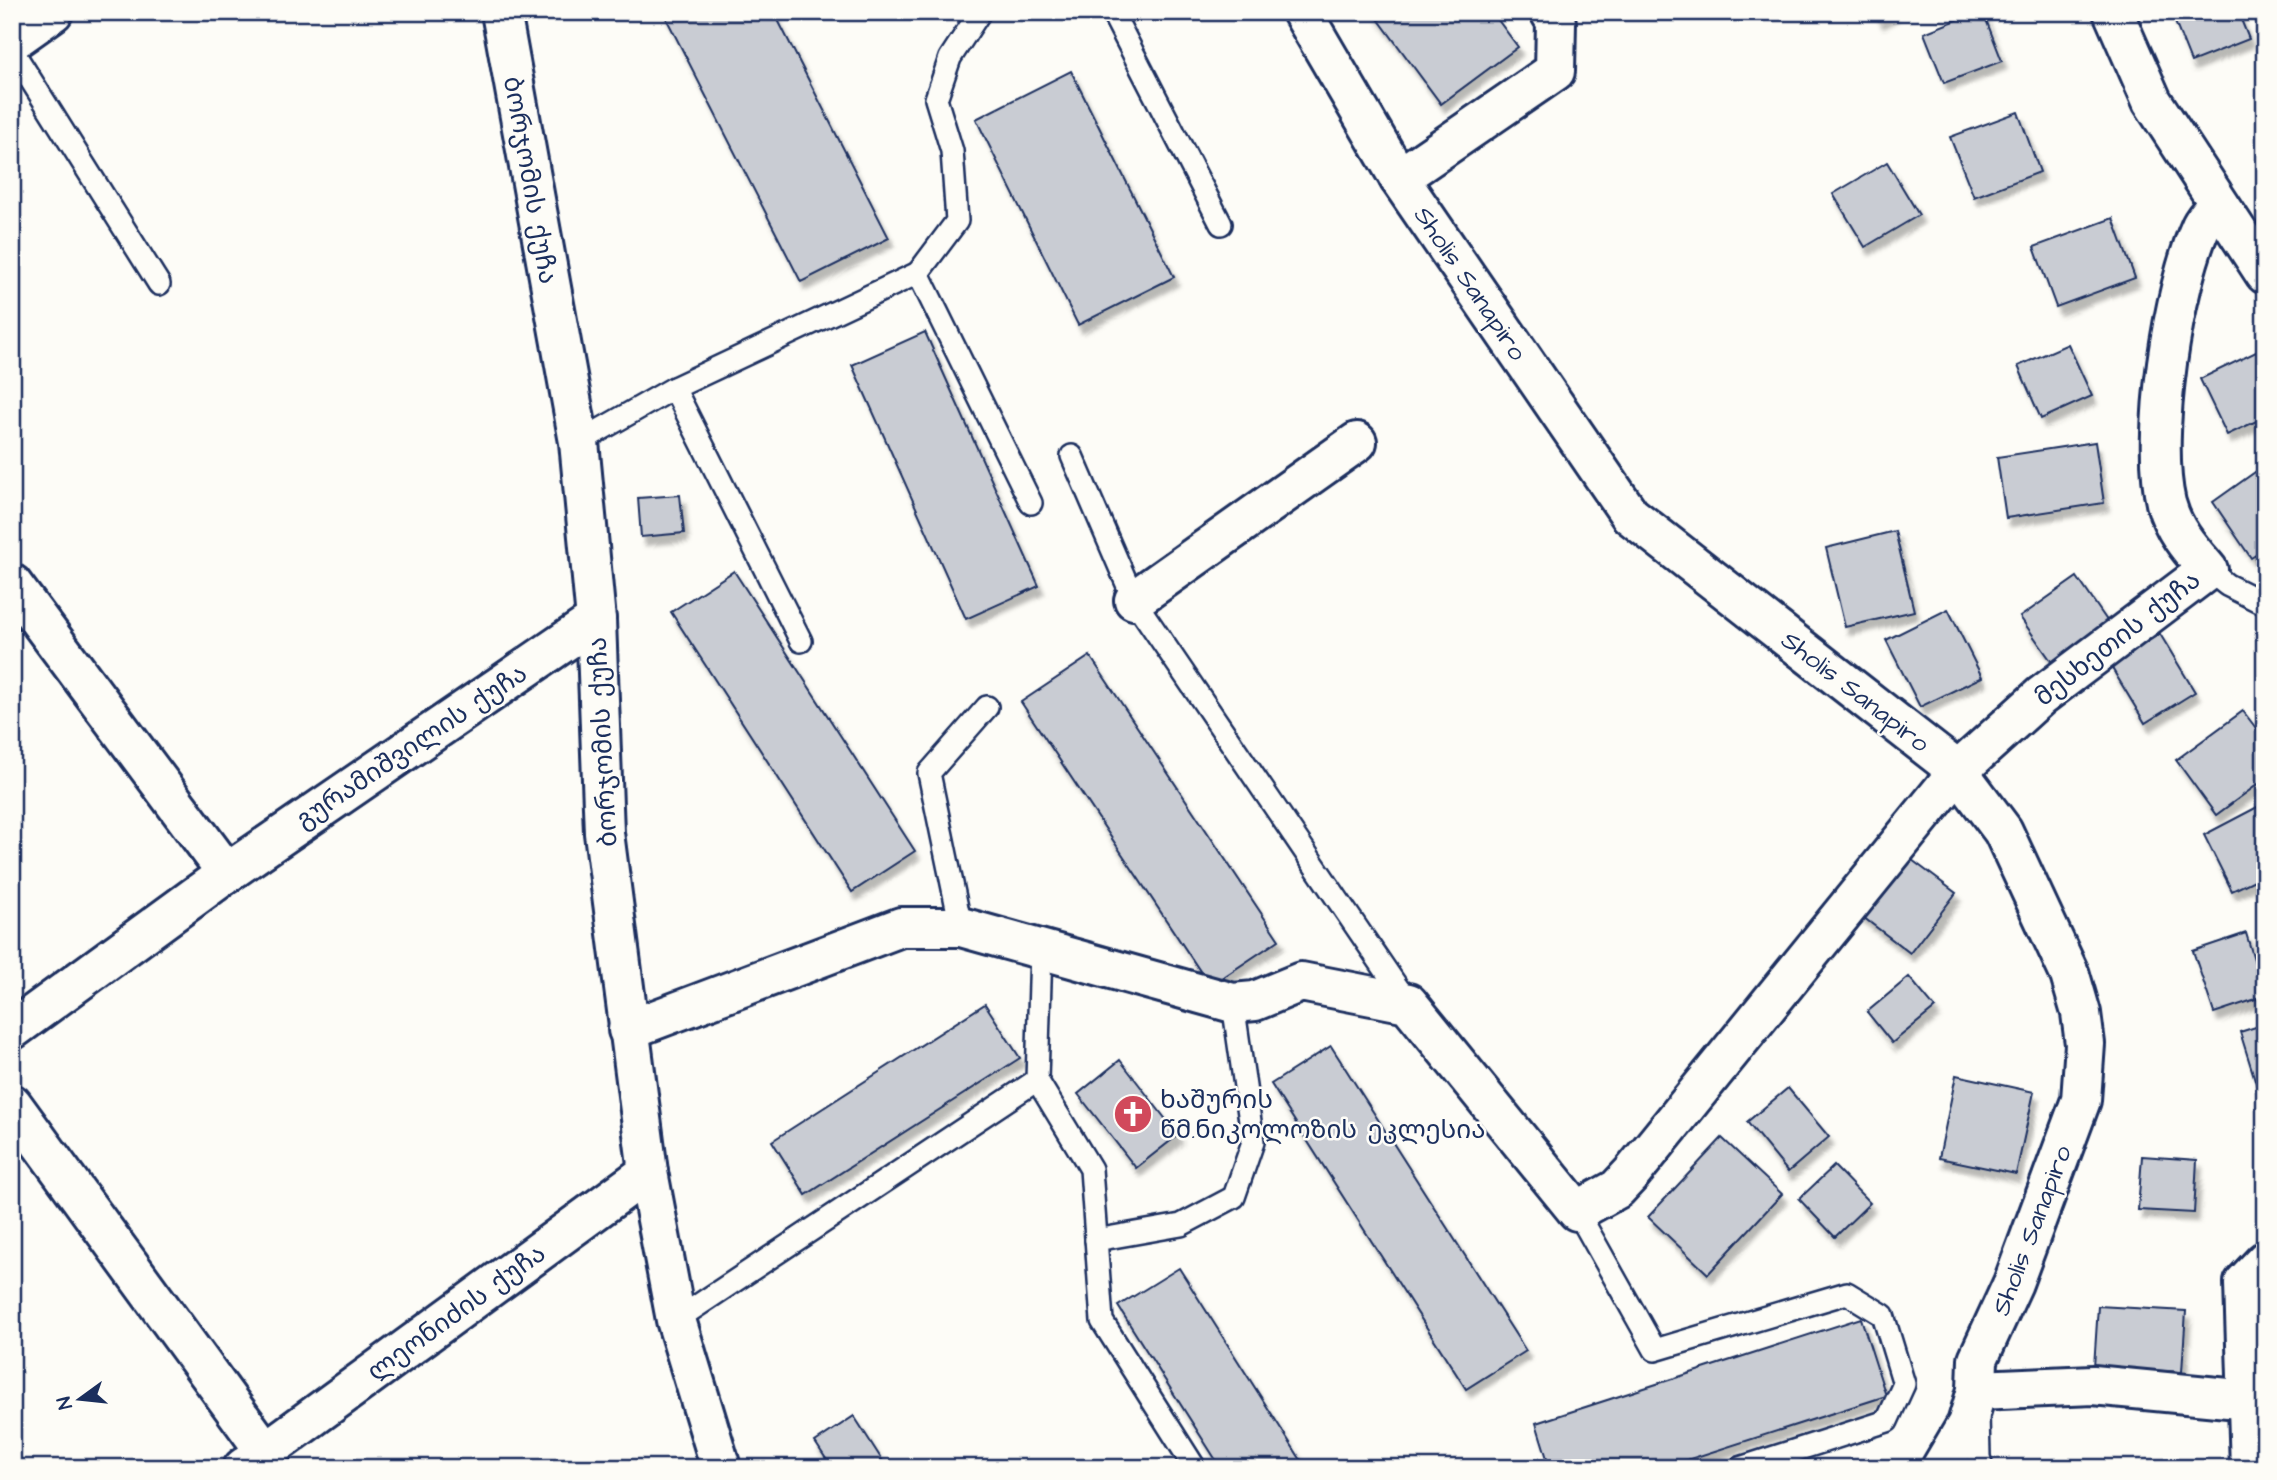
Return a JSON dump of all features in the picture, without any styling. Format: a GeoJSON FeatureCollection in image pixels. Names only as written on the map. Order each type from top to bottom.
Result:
{"type":"FeatureCollection","features":[{"type":"Feature","properties":{"kind":"main road"},"geometry":{"type":"LineString","coordinates":[[12,41],[53,12]]}},
{"type":"Feature","properties":{"kind":"main road","name":"ბორჯომის ქუჩა"},"geometry":{"type":"LineString","coordinates":[[501,12],[579,442],[596,620],[604,833],[648,1172],[676,1320],[722,1468]]}},
{"type":"Feature","properties":{"kind":"main road","name":"Sholis Sanapiro"},"geometry":{"type":"LineString","coordinates":[[1302,12],[1399,178],[1630,515],[1958,771],[2003,831],[2070,975],[2081,1013],[2085,1044],[2081,1100],[2013,1283],[1978,1359],[1977,1390],[1967,1424],[1941,1468]]}},
{"type":"Feature","properties":{"kind":"main road"},"geometry":{"type":"LineString","coordinates":[[1399,178],[1555,71],[1556,22],[1550,12]]}},
{"type":"Feature","properties":{"kind":"main road"},"geometry":{"type":"LineString","coordinates":[[2113,12],[2152,101],[2217,205],[2265,274]]}},
{"type":"Feature","properties":{"kind":"main road","name":"მესხეთის ქუჩა"},"geometry":{"type":"LineString","coordinates":[[1577,1211],[1617,1189],[1632,1173],[1958,771],[2041,696],[2105,644],[2208,570],[2183,541],[2173,523],[2161,477],[2159,450],[2175,324],[2189,260],[2202,223],[2217,205]]}},
{"type":"Feature","properties":{"kind":"main road"},"geometry":{"type":"LineString","coordinates":[[1134,600],[1357,442]]}},
{"type":"Feature","properties":{"kind":"main road"},"geometry":{"type":"LineString","coordinates":[[12,584],[227,873]]}},
{"type":"Feature","properties":{"kind":"main road","name":"გურამიშვილის ქუჩა"},"geometry":{"type":"LineString","coordinates":[[12,1030],[227,873],[596,620]]}},
{"type":"Feature","properties":{"kind":"main road"},"geometry":{"type":"LineString","coordinates":[[628,1030],[901,927],[961,927],[1233,1003],[1255,1001],[1301,982],[1408,1003],[1577,1211]]}},
{"type":"Feature","properties":{"kind":"main road","name":"ლეონიძის ქუჩა"},"geometry":{"type":"LineString","coordinates":[[12,1104],[254,1459],[648,1172]]}},
{"type":"Feature","properties":{"kind":"main road"},"geometry":{"type":"LineString","coordinates":[[2250,1468],[2244,1283],[2265,1262]]}},
{"type":"Feature","properties":{"kind":"main road"},"geometry":{"type":"LineString","coordinates":[[1977,1390],[2092,1385],[2249,1400]]}},
{"type":"Feature","properties":{"kind":"lane"},"geometry":{"type":"LineString","coordinates":[[579,442],[674,388],[918,273],[957,221],[952,151],[936,99],[950,58],[980,12]]}},
{"type":"Feature","properties":{"kind":"lane"},"geometry":{"type":"LineString","coordinates":[[1112,12],[1221,224]]}},
{"type":"Feature","properties":{"kind":"lane"},"geometry":{"type":"LineString","coordinates":[[12,50],[159,284]]}},
{"type":"Feature","properties":{"kind":"lane"},"geometry":{"type":"LineString","coordinates":[[918,273],[1031,503]]}},
{"type":"Feature","properties":{"kind":"lane"},"geometry":{"type":"LineString","coordinates":[[674,388],[801,641]]}},
{"type":"Feature","properties":{"kind":"lane"},"geometry":{"type":"LineString","coordinates":[[1072,456],[1134,600],[1408,1003]]}},
{"type":"Feature","properties":{"kind":"lane"},"geometry":{"type":"LineString","coordinates":[[2208,570],[2227,585],[2265,604]]}},
{"type":"Feature","properties":{"kind":"lane"},"geometry":{"type":"LineString","coordinates":[[961,927],[929,773],[987,707]]}},
{"type":"Feature","properties":{"kind":"lane"},"geometry":{"type":"LineString","coordinates":[[1041,950],[1037,1080],[1091,1168],[1102,1321],[1195,1468]]}},
{"type":"Feature","properties":{"kind":"lane"},"geometry":{"type":"LineString","coordinates":[[1096,1240],[1181,1225],[1234,1197],[1253,1142],[1233,1003]]}},
{"type":"Feature","properties":{"kind":"lane"},"geometry":{"type":"LineString","coordinates":[[676,1320],[1037,1080]]}},
{"type":"Feature","properties":{"kind":"lane"},"geometry":{"type":"LineString","coordinates":[[1577,1211],[1655,1350],[1847,1293],[1883,1315],[1904,1384],[1886,1421],[1740,1468]]}},
{"type":"Feature","properties":{"kind":"lane"},"geometry":{"type":"LineString","coordinates":[[1977,1390],[1979,1457],[1982,1468]]}},
{"type":"Feature","properties":{"kind":"building"},"geometry":{"type":"Polygon","coordinates":[[[663,12],[774,12],[889,238],[801,282],[663,12]]]}},
{"type":"Feature","properties":{"kind":"building"},"geometry":{"type":"Polygon","coordinates":[[[1373,12],[1492,12],[1518,47],[1441,104],[1373,12]]]}},
{"type":"Feature","properties":{"kind":"building"},"geometry":{"type":"Polygon","coordinates":[[[1875,12],[1894,12],[1879,20],[1875,12]]]}},
{"type":"Feature","properties":{"kind":"building"},"geometry":{"type":"Polygon","coordinates":[[[1983,12],[2002,61],[1944,83],[1924,33],[1983,12]]]}},
{"type":"Feature","properties":{"kind":"building"},"geometry":{"type":"Polygon","coordinates":[[[2171,12],[2238,12],[2249,39],[2191,62],[2171,12]]]}},
{"type":"Feature","properties":{"kind":"building"},"geometry":{"type":"Polygon","coordinates":[[[1071,71],[1174,277],[1078,325],[976,119],[1071,71]]]}},
{"type":"Feature","properties":{"kind":"building"},"geometry":{"type":"Polygon","coordinates":[[[2018,112],[2040,172],[1974,197],[1950,137],[2018,112]]]}},
{"type":"Feature","properties":{"kind":"building"},"geometry":{"type":"Polygon","coordinates":[[[1887,162],[1919,215],[1865,247],[1833,194],[1887,162]]]}},
{"type":"Feature","properties":{"kind":"building"},"geometry":{"type":"Polygon","coordinates":[[[2113,218],[2135,278],[2056,307],[2034,247],[2113,218]]]}},
{"type":"Feature","properties":{"kind":"building"},"geometry":{"type":"Polygon","coordinates":[[[925,332],[1039,586],[966,619],[852,365],[925,332]]]}},
{"type":"Feature","properties":{"kind":"building"},"geometry":{"type":"Polygon","coordinates":[[[2068,344],[2092,396],[2041,419],[2018,366],[2068,344]]]}},
{"type":"Feature","properties":{"kind":"building"},"geometry":{"type":"Polygon","coordinates":[[[2258,351],[2265,365],[2265,417],[2227,435],[2200,379],[2258,351]]]}},
{"type":"Feature","properties":{"kind":"building"},"geometry":{"type":"Polygon","coordinates":[[[2095,442],[2104,503],[2006,518],[1997,457],[2095,442]]]}},
{"type":"Feature","properties":{"kind":"building"},"geometry":{"type":"Polygon","coordinates":[[[2265,465],[2265,549],[2251,558],[2213,502],[2265,465]]]}},
{"type":"Feature","properties":{"kind":"building"},"geometry":{"type":"Polygon","coordinates":[[[680,495],[684,533],[641,537],[638,498],[680,495]]]}},
{"type":"Feature","properties":{"kind":"building"},"geometry":{"type":"Polygon","coordinates":[[[1895,531],[1914,611],[1845,627],[1826,548],[1895,531]]]}},
{"type":"Feature","properties":{"kind":"building"},"geometry":{"type":"Polygon","coordinates":[[[734,571],[915,851],[852,892],[671,612],[734,571]]]}},
{"type":"Feature","properties":{"kind":"building"},"geometry":{"type":"Polygon","coordinates":[[[2077,577],[2110,625],[2054,665],[2020,617],[2077,577]]]}},
{"type":"Feature","properties":{"kind":"building"},"geometry":{"type":"Polygon","coordinates":[[[1948,609],[1982,677],[1920,707],[1886,640],[1948,609]]]}},
{"type":"Feature","properties":{"kind":"building"},"geometry":{"type":"Polygon","coordinates":[[[2160,634],[2195,692],[2145,723],[2110,665],[2160,634]]]}},
{"type":"Feature","properties":{"kind":"building"},"geometry":{"type":"Polygon","coordinates":[[[1090,656],[1279,940],[1210,986],[1021,702],[1090,656]]]}},
{"type":"Feature","properties":{"kind":"building"},"geometry":{"type":"Polygon","coordinates":[[[2243,711],[2265,740],[2265,779],[2216,815],[2176,760],[2243,711]]]}},
{"type":"Feature","properties":{"kind":"building"},"geometry":{"type":"Polygon","coordinates":[[[2265,803],[2265,875],[2232,891],[2204,835],[2265,803]]]}},
{"type":"Feature","properties":{"kind":"building"},"geometry":{"type":"Polygon","coordinates":[[[1904,854],[1956,893],[1910,953],[1859,914],[1904,854]]]}},
{"type":"Feature","properties":{"kind":"building"},"geometry":{"type":"Polygon","coordinates":[[[2246,933],[2265,996],[2214,1013],[2193,951],[2246,933]]]}},
{"type":"Feature","properties":{"kind":"building"},"geometry":{"type":"Polygon","coordinates":[[[1909,977],[1935,1008],[1892,1043],[1867,1012],[1909,977]]]}},
{"type":"Feature","properties":{"kind":"building"},"geometry":{"type":"Polygon","coordinates":[[[985,1004],[1020,1058],[806,1195],[772,1141],[985,1004]]]}},
{"type":"Feature","properties":{"kind":"building"},"geometry":{"type":"Polygon","coordinates":[[[2265,1024],[2265,1097],[2261,1099],[2240,1032],[2265,1024]]]}},
{"type":"Feature","properties":{"kind":"building"},"geometry":{"type":"Polygon","coordinates":[[[1331,1046],[1526,1351],[1466,1389],[1271,1084],[1331,1046]]]}},
{"type":"Feature","properties":{"kind":"building"},"geometry":{"type":"Polygon","coordinates":[[[1120,1060],[1178,1135],[1136,1168],[1078,1094],[1120,1060]]]}},
{"type":"Feature","properties":{"kind":"building"},"geometry":{"type":"Polygon","coordinates":[[[1956,1075],[2034,1092],[2016,1174],[1939,1158],[1956,1075]]]}},
{"type":"Feature","properties":{"kind":"building"},"geometry":{"type":"Polygon","coordinates":[[[1788,1088],[1829,1137],[1788,1172],[1747,1122],[1788,1088]]]}},
{"type":"Feature","properties":{"kind":"building"},"geometry":{"type":"Polygon","coordinates":[[[1722,1138],[1782,1194],[1708,1274],[1648,1217],[1722,1138]]]}},
{"type":"Feature","properties":{"kind":"building"},"geometry":{"type":"Polygon","coordinates":[[[2142,1156],[2197,1160],[2194,1213],[2138,1210],[2142,1156]]]}},
{"type":"Feature","properties":{"kind":"building"},"geometry":{"type":"Polygon","coordinates":[[[1834,1166],[1870,1203],[1835,1237],[1799,1199],[1834,1166]]]}},
{"type":"Feature","properties":{"kind":"building"},"geometry":{"type":"Polygon","coordinates":[[[1179,1268],[1306,1468],[1221,1468],[1118,1306],[1179,1268]]]}},
{"type":"Feature","properties":{"kind":"building"},"geometry":{"type":"Polygon","coordinates":[[[2098,1306],[2186,1311],[2182,1372],[2094,1367],[2098,1306]]]}},
{"type":"Feature","properties":{"kind":"building"},"geometry":{"type":"Polygon","coordinates":[[[1861,1318],[1886,1396],[1662,1468],[1550,1468],[1536,1423],[1861,1318]]]}},
{"type":"Feature","properties":{"kind":"building"},"geometry":{"type":"Polygon","coordinates":[[[854,1416],[884,1463],[877,1468],[832,1468],[815,1442],[854,1416]]]}},
{"type":"Feature","properties":{"kind":"place","name":"ხაშურის წმ.ნიკოლოზის ეკლესია"},"geometry":{"type":"Point","coordinates":[1133,1114]}}]}
